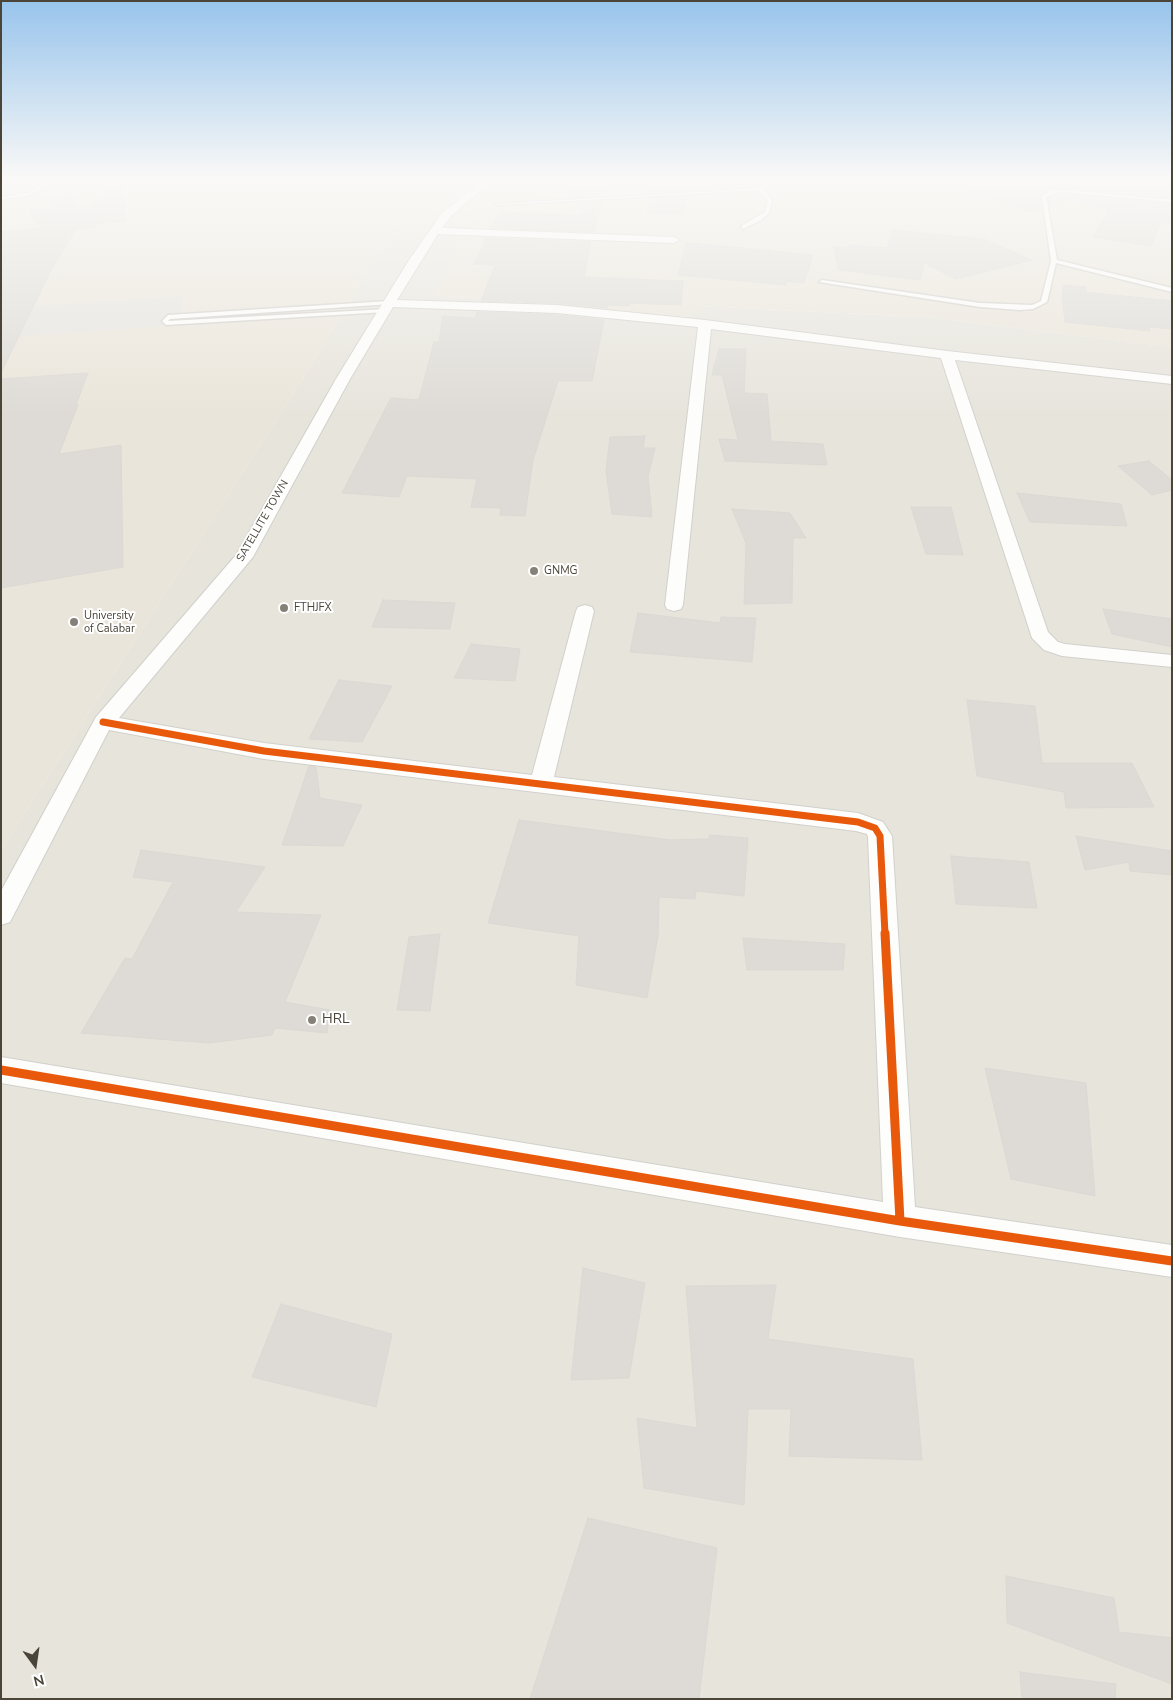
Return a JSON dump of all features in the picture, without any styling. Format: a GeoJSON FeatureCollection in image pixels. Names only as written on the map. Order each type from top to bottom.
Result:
{"type":"FeatureCollection","features":[{"type":"Feature","properties":{"kind":"street","name":"SATELLITE TOWN"},"geometry":{"type":"LineString","coordinates":[[1,915],[103,722],[244,557],[343,379],[417,257]]}},
{"type":"Feature","properties":{"kind":"street"},"geometry":{"type":"LineString","coordinates":[[387,306],[557,309],[705,324],[946,355],[1165,379],[1172,396]]}},
{"type":"Feature","properties":{"kind":"street"},"geometry":{"type":"LineString","coordinates":[[674,605],[705,324]]}},
{"type":"Feature","properties":{"kind":"street"},"geometry":{"type":"LineString","coordinates":[[946,355],[1039,634],[1051,646],[1062,650],[1172,661]]}},
{"type":"Feature","properties":{"kind":"street"},"geometry":{"type":"LineString","coordinates":[[541,784],[585,611]]}},
{"type":"Feature","properties":{"kind":"street"},"geometry":{"type":"LineString","coordinates":[[103,722],[264,751],[858,822],[875,828],[880,836],[900,1221]]}},
{"type":"Feature","properties":{"kind":"street"},"geometry":{"type":"LineString","coordinates":[[1,1070],[900,1221],[1172,1261]]}},
{"type":"Feature","properties":{"kind":"lane"},"geometry":{"type":"LineString","coordinates":[[822,282],[980,305],[1033,307],[1044,302],[1053,257]]}},
{"type":"Feature","properties":{"kind":"lane"},"geometry":{"type":"LineString","coordinates":[[1054,261],[1172,290]]}},
{"type":"Feature","properties":{"kind":"lane"},"geometry":{"type":"LineString","coordinates":[[387,306],[166,323],[165,321],[168,317],[387,306]]}},
{"type":"Feature","properties":{"kind":"shaded area","name":"University of Calabar"},"geometry":{"type":"Polygon","coordinates":[[[1,257],[377,257],[293,394],[1,850],[1,257]]]}},
{"type":"Feature","properties":{"kind":"shaded area"},"geometry":{"type":"Polygon","coordinates":[[[377,257],[453,257],[434,295],[690,317],[698,306],[925,317],[1172,347],[1172,1699],[1,1699],[1,850],[293,394],[377,257]]]}},
{"type":"Feature","properties":{"kind":"shaded area","name":"University of Calabar"},"geometry":{"type":"Polygon","coordinates":[[[452,257],[1172,257],[1172,347],[925,317],[698,306],[690,317],[433,295],[452,257]]]}},
{"type":"Feature","properties":{"kind":"shaded area"},"geometry":{"type":"Polygon","coordinates":[[[184,296],[177,325],[13,337],[28,307],[184,296]]]}},
{"type":"Feature","properties":{"kind":"building"},"geometry":{"type":"Polygon","coordinates":[[[1,257],[59,257],[51,270],[1,373],[1,257]]]}},
{"type":"Feature","properties":{"kind":"building"},"geometry":{"type":"Polygon","coordinates":[[[477,257],[588,257],[584,277],[683,281],[681,305],[630,303],[629,306],[607,305],[607,308],[557,303],[481,301],[495,265],[474,264],[477,257]]]}},
{"type":"Feature","properties":{"kind":"building"},"geometry":{"type":"Polygon","coordinates":[[[682,257],[812,257],[804,283],[785,281],[787,285],[678,275],[682,257]]]}},
{"type":"Feature","properties":{"kind":"building"},"geometry":{"type":"Polygon","coordinates":[[[836,257],[1026,257],[1032,260],[956,279],[924,263],[920,280],[838,270],[836,257]]]}},
{"type":"Feature","properties":{"kind":"building"},"geometry":{"type":"Polygon","coordinates":[[[1063,285],[1085,287],[1086,292],[1172,301],[1172,329],[1149,327],[1150,331],[1065,322],[1062,299],[1063,285]]]}},
{"type":"Feature","properties":{"kind":"building"},"geometry":{"type":"Polygon","coordinates":[[[477,312],[557,315],[604,320],[592,381],[558,381],[533,460],[525,516],[500,515],[501,508],[471,507],[477,479],[407,476],[399,497],[342,493],[391,398],[419,400],[434,342],[439,342],[443,316],[475,318],[477,312]]]}},
{"type":"Feature","properties":{"kind":"building"},"geometry":{"type":"Polygon","coordinates":[[[719,349],[746,349],[744,393],[767,394],[771,441],[823,444],[827,465],[725,461],[719,439],[738,440],[722,375],[712,375],[719,349]]]}},
{"type":"Feature","properties":{"kind":"building"},"geometry":{"type":"Polygon","coordinates":[[[88,373],[59,454],[121,445],[123,567],[1,588],[1,379],[88,373]]]}},
{"type":"Feature","properties":{"kind":"building"},"geometry":{"type":"Polygon","coordinates":[[[645,436],[643,448],[655,448],[648,476],[652,517],[612,514],[606,471],[610,437],[645,436]]]}},
{"type":"Feature","properties":{"kind":"building"},"geometry":{"type":"Polygon","coordinates":[[[1149,461],[1172,480],[1172,490],[1152,495],[1118,466],[1149,461]]]}},
{"type":"Feature","properties":{"kind":"building"},"geometry":{"type":"Polygon","coordinates":[[[1017,493],[1121,504],[1127,526],[1030,522],[1017,493]]]}},
{"type":"Feature","properties":{"kind":"building"},"geometry":{"type":"Polygon","coordinates":[[[911,507],[951,507],[963,555],[926,554],[911,507]]]}},
{"type":"Feature","properties":{"kind":"building"},"geometry":{"type":"Polygon","coordinates":[[[732,509],[790,513],[806,538],[793,538],[792,603],[744,604],[746,543],[732,509]]]}},
{"type":"Feature","properties":{"kind":"building"},"geometry":{"type":"Polygon","coordinates":[[[383,600],[455,603],[450,629],[372,627],[383,600]]]}},
{"type":"Feature","properties":{"kind":"building"},"geometry":{"type":"Polygon","coordinates":[[[1103,609],[1172,619],[1172,647],[1112,634],[1103,609]]]}},
{"type":"Feature","properties":{"kind":"building"},"geometry":{"type":"Polygon","coordinates":[[[638,613],[720,623],[721,617],[756,618],[752,662],[630,652],[638,613]]]}},
{"type":"Feature","properties":{"kind":"building"},"geometry":{"type":"Polygon","coordinates":[[[471,644],[520,649],[515,681],[454,678],[471,644]]]}},
{"type":"Feature","properties":{"kind":"building"},"geometry":{"type":"Polygon","coordinates":[[[339,680],[392,686],[362,742],[309,739],[339,680]]]}},
{"type":"Feature","properties":{"kind":"building"},"geometry":{"type":"Polygon","coordinates":[[[967,700],[1035,706],[1042,763],[1132,763],[1154,807],[1066,808],[1064,792],[977,776],[967,700]]]}},
{"type":"Feature","properties":{"kind":"building"},"geometry":{"type":"Polygon","coordinates":[[[309,766],[316,767],[320,798],[362,805],[343,846],[282,845],[309,766]]]}},
{"type":"Feature","properties":{"kind":"building"},"geometry":{"type":"Polygon","coordinates":[[[519,820],[671,840],[709,839],[709,835],[748,838],[744,896],[696,891],[695,899],[659,897],[658,936],[647,998],[576,985],[579,936],[488,923],[519,820]]]}},
{"type":"Feature","properties":{"kind":"building"},"geometry":{"type":"Polygon","coordinates":[[[1076,836],[1172,851],[1172,875],[1130,871],[1129,862],[1085,870],[1076,836]]]}},
{"type":"Feature","properties":{"kind":"building"},"geometry":{"type":"Polygon","coordinates":[[[141,850],[265,867],[236,912],[321,915],[285,1002],[330,1010],[327,1033],[275,1028],[272,1035],[209,1043],[81,1033],[125,958],[132,959],[173,882],[133,877],[141,850]]]}},
{"type":"Feature","properties":{"kind":"building"},"geometry":{"type":"Polygon","coordinates":[[[951,856],[1029,862],[1037,908],[956,904],[951,856]]]}},
{"type":"Feature","properties":{"kind":"building"},"geometry":{"type":"Polygon","coordinates":[[[440,934],[430,1011],[397,1010],[409,937],[440,934]]]}},
{"type":"Feature","properties":{"kind":"building"},"geometry":{"type":"Polygon","coordinates":[[[743,938],[845,944],[843,970],[747,970],[743,938]]]}},
{"type":"Feature","properties":{"kind":"building"},"geometry":{"type":"Polygon","coordinates":[[[985,1068],[1086,1083],[1095,1196],[1011,1179],[985,1068]]]}},
{"type":"Feature","properties":{"kind":"building"},"geometry":{"type":"Polygon","coordinates":[[[583,1268],[645,1283],[629,1378],[571,1380],[583,1268]]]}},
{"type":"Feature","properties":{"kind":"building"},"geometry":{"type":"Polygon","coordinates":[[[776,1285],[768,1339],[913,1359],[922,1460],[789,1456],[791,1409],[748,1409],[744,1505],[644,1488],[637,1418],[697,1428],[686,1286],[776,1285]]]}},
{"type":"Feature","properties":{"kind":"building"},"geometry":{"type":"Polygon","coordinates":[[[281,1304],[392,1334],[376,1407],[252,1377],[281,1304]]]}},
{"type":"Feature","properties":{"kind":"building"},"geometry":{"type":"Polygon","coordinates":[[[588,1518],[717,1548],[699,1699],[530,1699],[588,1518]]]}},
{"type":"Feature","properties":{"kind":"building"},"geometry":{"type":"Polygon","coordinates":[[[1006,1576],[1114,1598],[1119,1632],[1172,1638],[1172,1684],[1007,1623],[1006,1576]]]}},
{"type":"Feature","properties":{"kind":"building"},"geometry":{"type":"Polygon","coordinates":[[[1020,1672],[1116,1684],[1115,1699],[1022,1699],[1020,1672]]]}},
{"type":"Feature","properties":{"kind":"cycle path"},"geometry":{"type":"LineString","coordinates":[[103,722],[264,751],[858,822],[875,828],[880,836],[900,1221]]}},
{"type":"Feature","properties":{"kind":"cycle path"},"geometry":{"type":"LineString","coordinates":[[1,1070],[900,1221],[1172,1261]]}},
{"type":"Feature","properties":{"kind":"place","name":"GNMG"},"geometry":{"type":"Point","coordinates":[534,571]}},
{"type":"Feature","properties":{"kind":"place","name":"FTHJFX"},"geometry":{"type":"Point","coordinates":[284,608]}},
{"type":"Feature","properties":{"kind":"place","name":"University of Calabar"},"geometry":{"type":"Point","coordinates":[74,622]}},
{"type":"Feature","properties":{"kind":"place","name":"HRL"},"geometry":{"type":"Point","coordinates":[312,1020]}}]}
